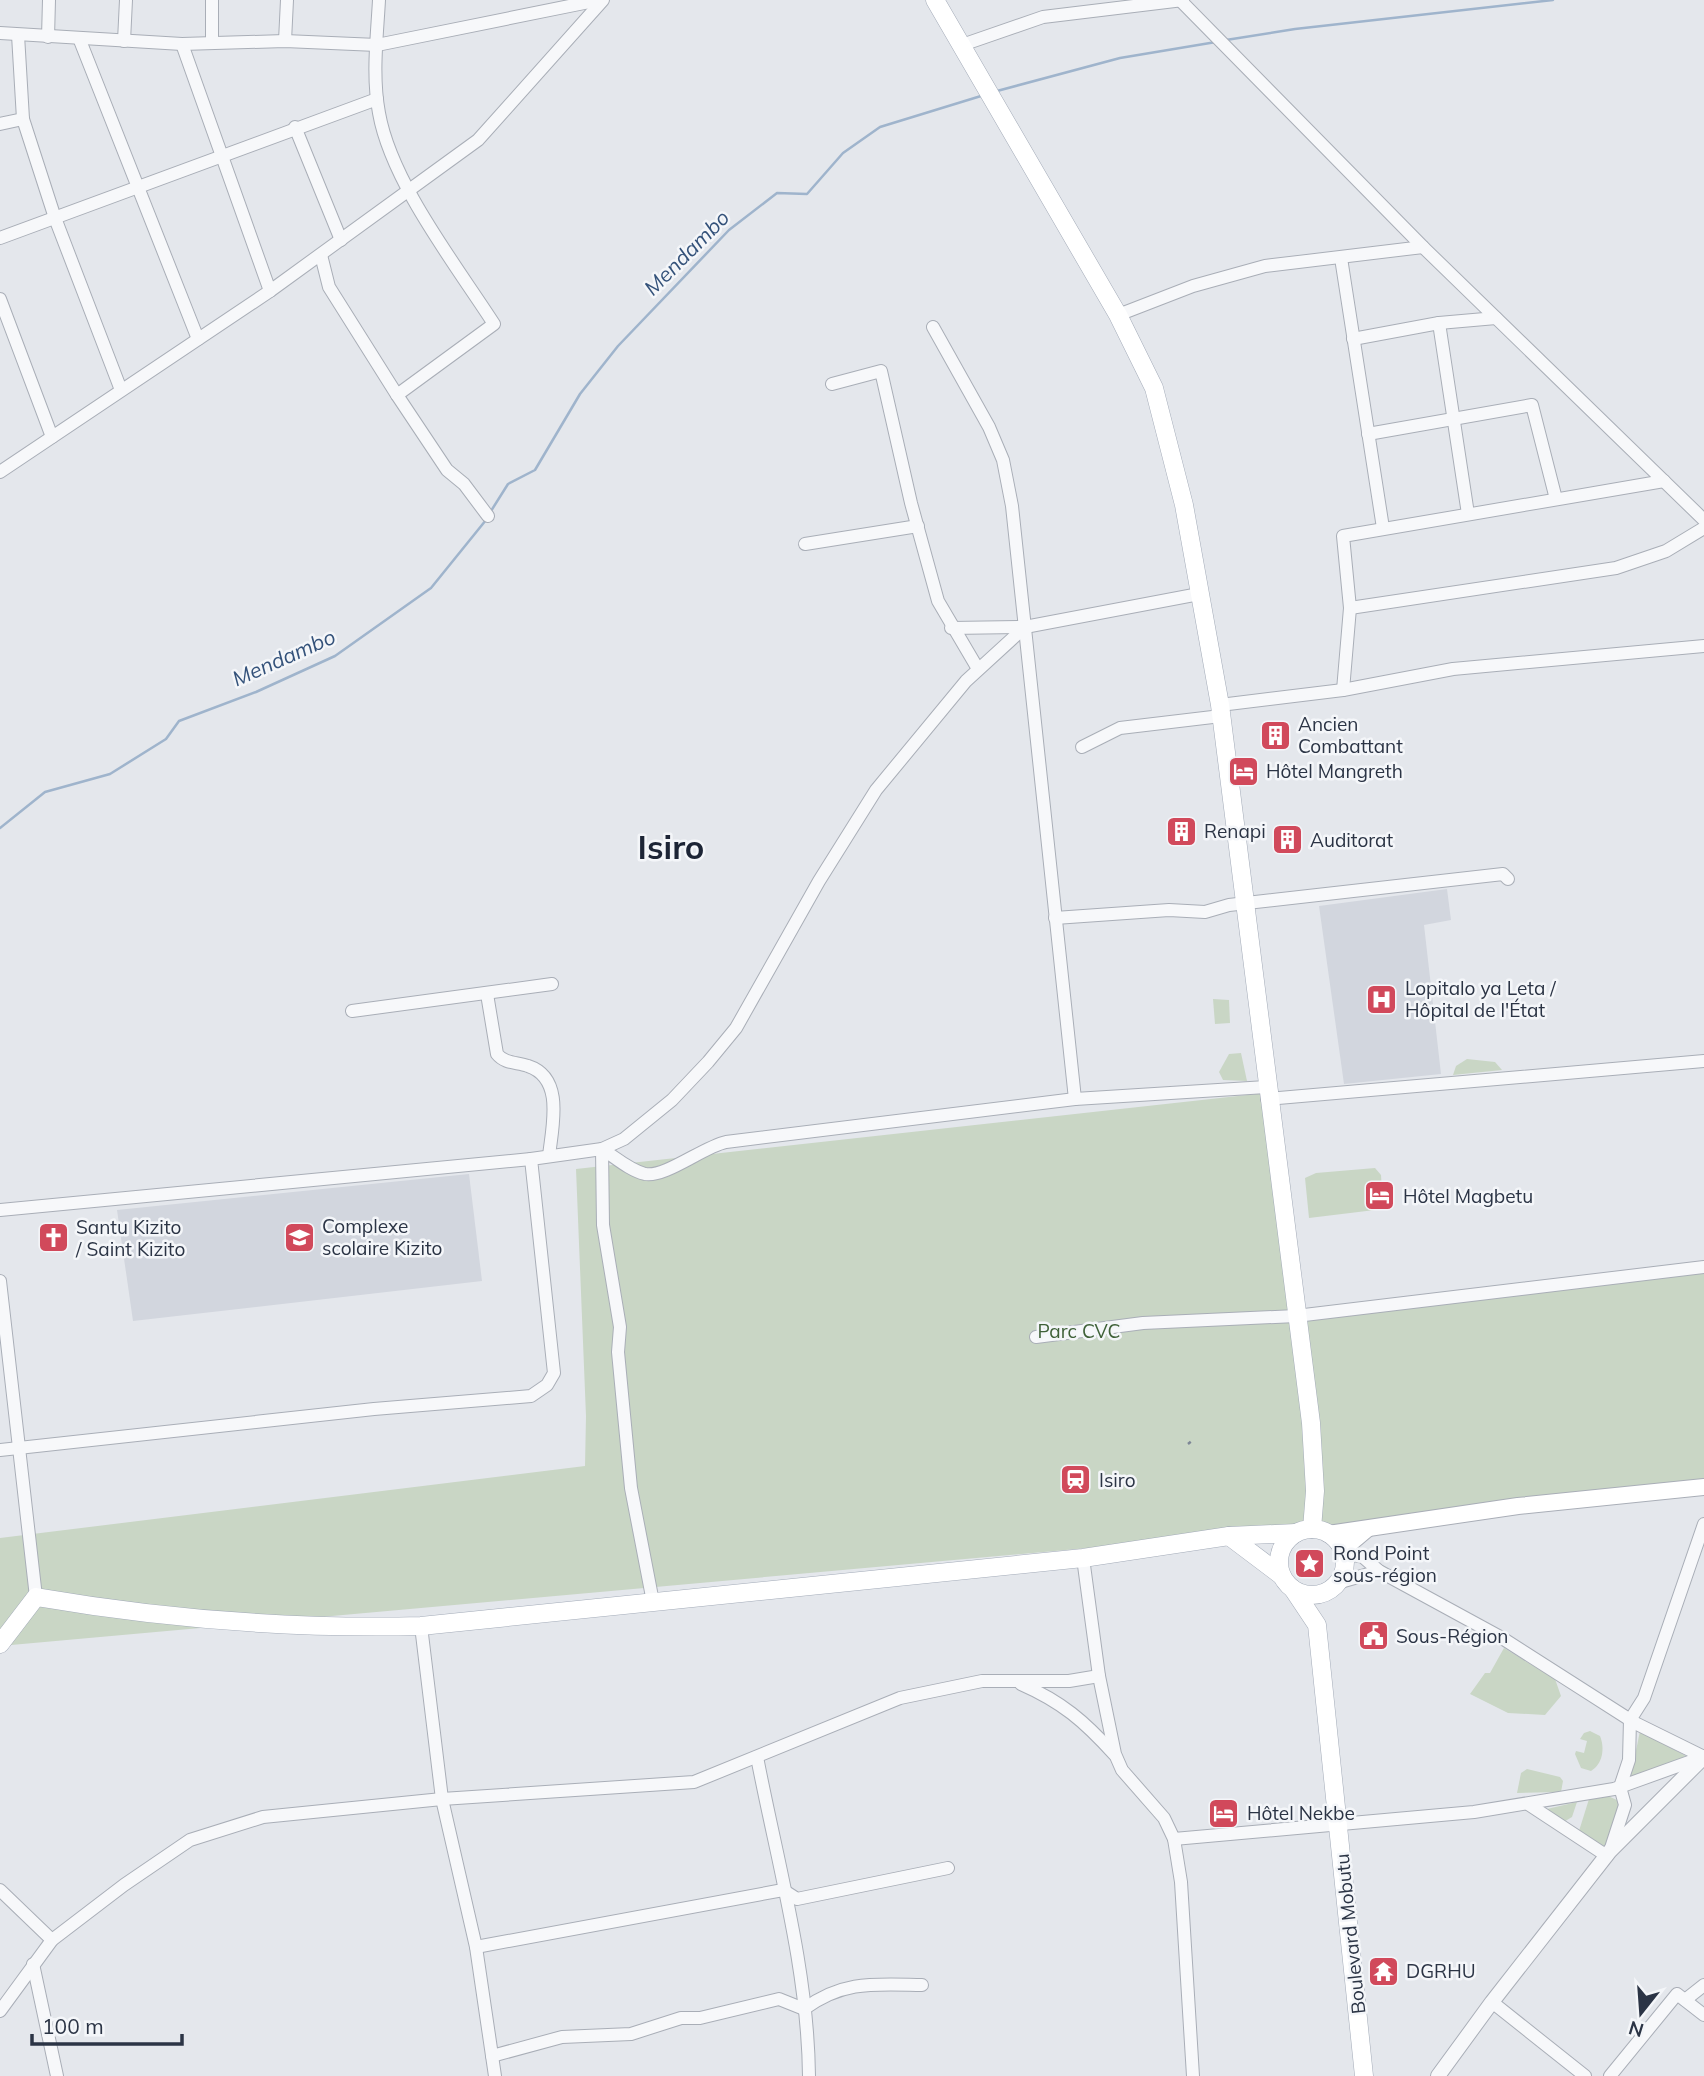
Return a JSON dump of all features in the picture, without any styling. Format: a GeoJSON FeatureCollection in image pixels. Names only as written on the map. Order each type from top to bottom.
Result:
{"type":"FeatureCollection","features":[{"type":"Feature","properties":{"kind":"main road"},"geometry":{"type":"LineString","coordinates":[[935,0],[1118,315],[1154,388],[1184,505],[1221,710],[1266,1093],[1311,1423],[1315,1491],[1312,1532]]}},
{"type":"Feature","properties":{"kind":"main road"},"geometry":{"type":"LineString","coordinates":[[0,1644],[36,1597],[144,1614],[253,1623],[335,1628],[421,1626],[1083,1558],[1230,1536],[1369,1528],[1518,1506],[1704,1487]]}},
{"type":"Feature","properties":{"kind":"main road"},"geometry":{"type":"LineString","coordinates":[[1343,1552],[1369,1528]]}},
{"type":"Feature","properties":{"kind":"main road"},"geometry":{"type":"LineString","coordinates":[[1312,1532],[1343,1552],[1345,1567],[1317,1625]]}},
{"type":"Feature","properties":{"kind":"main road"},"geometry":{"type":"LineString","coordinates":[[1287,1583],[1280,1552],[1312,1532]]}},
{"type":"Feature","properties":{"kind":"main road"},"geometry":{"type":"LineString","coordinates":[[1230,1536],[1287,1583],[1317,1625]]}},
{"type":"Feature","properties":{"kind":"main road"},"geometry":{"type":"LineString","coordinates":[[1287,1583],[1317,1595],[1334,1586]]}},
{"type":"Feature","properties":{"kind":"main road","name":"Boulevard Mobutu"},"geometry":{"type":"LineString","coordinates":[[1317,1625],[1364,2076]]}},
{"type":"Feature","properties":{"kind":"street"},"geometry":{"type":"LineString","coordinates":[[48,37],[49,0]]}},
{"type":"Feature","properties":{"kind":"street"},"geometry":{"type":"LineString","coordinates":[[124,41],[125,0]]}},
{"type":"Feature","properties":{"kind":"street"},"geometry":{"type":"LineString","coordinates":[[212,0],[212,42]]}},
{"type":"Feature","properties":{"kind":"street"},"geometry":{"type":"LineString","coordinates":[[285,41],[288,0]]}},
{"type":"Feature","properties":{"kind":"street"},"geometry":{"type":"LineString","coordinates":[[379,0],[377,99],[384,137],[410,191],[495,324],[397,396]]}},
{"type":"Feature","properties":{"kind":"street"},"geometry":{"type":"LineString","coordinates":[[0,33],[182,44],[285,41],[377,45],[601,0]]}},
{"type":"Feature","properties":{"kind":"street"},"geometry":{"type":"LineString","coordinates":[[0,472],[321,255],[478,140],[601,0]]}},
{"type":"Feature","properties":{"kind":"street"},"geometry":{"type":"LineString","coordinates":[[961,45],[1043,17],[1181,0],[1423,247],[1704,520]]}},
{"type":"Feature","properties":{"kind":"street"},"geometry":{"type":"LineString","coordinates":[[18,35],[23,119],[55,218],[121,390]]}},
{"type":"Feature","properties":{"kind":"street"},"geometry":{"type":"LineString","coordinates":[[79,38],[198,339]]}},
{"type":"Feature","properties":{"kind":"street"},"geometry":{"type":"LineString","coordinates":[[182,44],[270,290]]}},
{"type":"Feature","properties":{"kind":"street"},"geometry":{"type":"LineString","coordinates":[[0,237],[221,159],[295,127],[377,99]]}},
{"type":"Feature","properties":{"kind":"street"},"geometry":{"type":"LineString","coordinates":[[0,124],[23,119]]}},
{"type":"Feature","properties":{"kind":"street"},"geometry":{"type":"LineString","coordinates":[[295,127],[341,240]]}},
{"type":"Feature","properties":{"kind":"street"},"geometry":{"type":"LineString","coordinates":[[1118,315],[1193,286],[1265,266],[1423,247]]}},
{"type":"Feature","properties":{"kind":"street"},"geometry":{"type":"LineString","coordinates":[[321,255],[329,287],[397,396],[447,470],[464,484],[488,516]]}},
{"type":"Feature","properties":{"kind":"street"},"geometry":{"type":"LineString","coordinates":[[1341,258],[1382,528]]}},
{"type":"Feature","properties":{"kind":"street"},"geometry":{"type":"LineString","coordinates":[[0,299],[52,437]]}},
{"type":"Feature","properties":{"kind":"street"},"geometry":{"type":"LineString","coordinates":[[1353,339],[1438,323],[1496,318]]}},
{"type":"Feature","properties":{"kind":"street"},"geometry":{"type":"LineString","coordinates":[[1438,323],[1468,514]]}},
{"type":"Feature","properties":{"kind":"street"},"geometry":{"type":"LineString","coordinates":[[933,327],[989,427],[1003,460],[1012,506],[1075,1099]]}},
{"type":"Feature","properties":{"kind":"street"},"geometry":{"type":"LineString","coordinates":[[832,384],[881,371],[938,601],[951,628],[978,669]]}},
{"type":"Feature","properties":{"kind":"street"},"geometry":{"type":"LineString","coordinates":[[1368,434],[1532,405],[1556,499]]}},
{"type":"Feature","properties":{"kind":"street"},"geometry":{"type":"LineString","coordinates":[[1343,690],[1350,608],[1343,536],[1664,481]]}},
{"type":"Feature","properties":{"kind":"street"},"geometry":{"type":"LineString","coordinates":[[805,544],[918,526]]}},
{"type":"Feature","properties":{"kind":"street"},"geometry":{"type":"LineString","coordinates":[[1350,608],[1616,568],[1666,551],[1704,528]]}},
{"type":"Feature","properties":{"kind":"street"},"geometry":{"type":"LineString","coordinates":[[951,628],[1025,627],[1199,594]]}},
{"type":"Feature","properties":{"kind":"street"},"geometry":{"type":"LineString","coordinates":[[0,1210],[531,1159],[602,1149],[624,1139],[652,1117],[728,1039],[758,993],[819,881],[876,790],[978,669],[1025,627]]}},
{"type":"Feature","properties":{"kind":"street"},"geometry":{"type":"LineString","coordinates":[[1082,747],[1120,728],[1453,669],[1704,646]]}},
{"type":"Feature","properties":{"kind":"street"},"geometry":{"type":"LineString","coordinates":[[1055,918],[1169,910],[1205,912],[1243,904],[1503,874],[1508,879]]}},
{"type":"Feature","properties":{"kind":"street"},"geometry":{"type":"LineString","coordinates":[[352,1011],[552,984]]}},
{"type":"Feature","properties":{"kind":"street"},"geometry":{"type":"LineString","coordinates":[[487,994],[500,1059],[538,1070],[551,1088],[554,1102],[549,1156]]}},
{"type":"Feature","properties":{"kind":"street"},"geometry":{"type":"LineString","coordinates":[[602,1149],[632,1169],[656,1174],[712,1145],[726,1142],[1075,1099],[1266,1093],[1704,1061]]}},
{"type":"Feature","properties":{"kind":"street"},"geometry":{"type":"LineString","coordinates":[[602,1149],[603,1225],[621,1327],[618,1352],[631,1488],[653,1602]]}},
{"type":"Feature","properties":{"kind":"street"},"geometry":{"type":"LineString","coordinates":[[0,1450],[374,1409],[531,1396],[547,1385],[554,1373],[531,1159]]}},
{"type":"Feature","properties":{"kind":"street"},"geometry":{"type":"LineString","coordinates":[[1036,1336],[1143,1323],[1296,1316],[1704,1267]]}},
{"type":"Feature","properties":{"kind":"street"},"geometry":{"type":"LineString","coordinates":[[0,1281],[36,1597]]}},
{"type":"Feature","properties":{"kind":"street"},"geometry":{"type":"LineString","coordinates":[[1608,1854],[1625,1805],[1620,1787],[1629,1760],[1630,1720],[1644,1698],[1704,1524]]}},
{"type":"Feature","properties":{"kind":"street"},"geometry":{"type":"LineString","coordinates":[[1343,1552],[1363,1557],[1379,1571],[1502,1638],[1630,1720],[1704,1757]]}},
{"type":"Feature","properties":{"kind":"street"},"geometry":{"type":"LineString","coordinates":[[1083,1558],[1099,1676],[1115,1754],[1122,1770],[1164,1818],[1174,1839],[1181,1882],[1194,2076]]}},
{"type":"Feature","properties":{"kind":"street"},"geometry":{"type":"LineString","coordinates":[[1334,1586],[1379,1571]]}},
{"type":"Feature","properties":{"kind":"street"},"geometry":{"type":"LineString","coordinates":[[421,1626],[442,1800],[476,1947],[495,2076]]}},
{"type":"Feature","properties":{"kind":"street"},"geometry":{"type":"LineString","coordinates":[[0,2011],[52,1940],[190,1840],[263,1817],[442,1800],[694,1782],[900,1698],[982,1681],[1069,1681],[1099,1676]]}},
{"type":"Feature","properties":{"kind":"street"},"geometry":{"type":"LineString","coordinates":[[1016,1683],[1054,1698],[1085,1723],[1115,1754]]}},
{"type":"Feature","properties":{"kind":"street"},"geometry":{"type":"LineString","coordinates":[[757,1756],[804,2009],[809,2076]]}},
{"type":"Feature","properties":{"kind":"street"},"geometry":{"type":"LineString","coordinates":[[1174,1839],[1339,1826],[1528,1804],[1620,1787],[1704,1757]]}},
{"type":"Feature","properties":{"kind":"street"},"geometry":{"type":"LineString","coordinates":[[1438,2076],[1492,2002],[1608,1854],[1704,1757]]}},
{"type":"Feature","properties":{"kind":"street"},"geometry":{"type":"LineString","coordinates":[[1528,1804],[1608,1854]]}},
{"type":"Feature","properties":{"kind":"street"},"geometry":{"type":"LineString","coordinates":[[476,1947],[782,1890],[797,1899],[948,1868]]}},
{"type":"Feature","properties":{"kind":"street"},"geometry":{"type":"LineString","coordinates":[[0,1890],[52,1940]]}},
{"type":"Feature","properties":{"kind":"street"},"geometry":{"type":"LineString","coordinates":[[33,1964],[57,2076]]}},
{"type":"Feature","properties":{"kind":"street"},"geometry":{"type":"LineString","coordinates":[[804,2009],[826,1993],[855,1986],[922,1985]]}},
{"type":"Feature","properties":{"kind":"street"},"geometry":{"type":"LineString","coordinates":[[1685,2000],[1704,1985]]}},
{"type":"Feature","properties":{"kind":"street"},"geometry":{"type":"LineString","coordinates":[[1611,2076],[1677,1994],[1704,2015]]}},
{"type":"Feature","properties":{"kind":"street"},"geometry":{"type":"LineString","coordinates":[[492,2056],[562,2037],[631,2034],[681,2018],[700,2018],[779,1999],[804,2009]]}},
{"type":"Feature","properties":{"kind":"street"},"geometry":{"type":"LineString","coordinates":[[1492,2002],[1585,2076]]}},
{"type":"Feature","properties":{"kind":"shaded area","name":"Lopitalo ya Leta / Hôpital de l'État"},"geometry":{"type":"Polygon","coordinates":[[[1447,889],[1451,920],[1424,925],[1441,1074],[1344,1084],[1319,906],[1447,889]]]}},
{"type":"Feature","properties":{"kind":"shaded area","name":"Complexe scolaire Kizito"},"geometry":{"type":"Polygon","coordinates":[[[469,1174],[482,1281],[133,1321],[117,1210],[469,1174]]]}},
{"type":"Feature","properties":{"kind":"green space"},"geometry":{"type":"Polygon","coordinates":[[[1213,999],[1229,1000],[1230,1023],[1215,1024],[1213,999]]]}},
{"type":"Feature","properties":{"kind":"green space"},"geometry":{"type":"Polygon","coordinates":[[[1241,1053],[1247,1081],[1223,1080],[1219,1072],[1229,1054],[1241,1053]]]}},
{"type":"Feature","properties":{"kind":"green space"},"geometry":{"type":"Polygon","coordinates":[[[1467,1059],[1495,1062],[1502,1070],[1453,1075],[1456,1066],[1467,1059]]]}},
{"type":"Feature","properties":{"kind":"green space","name":"Parc CVC"},"geometry":{"type":"Polygon","coordinates":[[[1275,1092],[1296,1316],[1704,1264],[1704,1487],[1198,1538],[0,1646],[0,1538],[585,1466],[586,1416],[576,1169],[1275,1092]]]}},
{"type":"Feature","properties":{"kind":"green space"},"geometry":{"type":"Polygon","coordinates":[[[1375,1168],[1381,1175],[1383,1209],[1309,1218],[1305,1178],[1316,1173],[1375,1168]]]}},
{"type":"Feature","properties":{"kind":"green space"},"geometry":{"type":"Polygon","coordinates":[[[1504,1648],[1555,1679],[1561,1696],[1545,1715],[1508,1713],[1470,1694],[1485,1673],[1490,1673],[1504,1648]]]}},
{"type":"Feature","properties":{"kind":"green space"},"geometry":{"type":"Polygon","coordinates":[[[1590,1731],[1600,1736],[1602,1746],[1600,1760],[1591,1771],[1581,1768],[1575,1754],[1576,1751],[1584,1753],[1587,1741],[1580,1739],[1584,1733],[1590,1731]]]}},
{"type":"Feature","properties":{"kind":"green space"},"geometry":{"type":"Polygon","coordinates":[[[1640,1731],[1686,1756],[1630,1780],[1640,1731]]]}},
{"type":"Feature","properties":{"kind":"green space"},"geometry":{"type":"Polygon","coordinates":[[[1527,1769],[1560,1777],[1563,1781],[1561,1792],[1517,1793],[1521,1773],[1527,1769]]]}},
{"type":"Feature","properties":{"kind":"green space"},"geometry":{"type":"Polygon","coordinates":[[[1606,1795],[1619,1801],[1607,1847],[1603,1848],[1579,1831],[1589,1799],[1606,1795]]]}},
{"type":"Feature","properties":{"kind":"green space"},"geometry":{"type":"Polygon","coordinates":[[[1577,1802],[1572,1817],[1562,1823],[1547,1809],[1577,1802]]]}},
{"type":"Feature","properties":{"kind":"waterway","name":"Mendambo"},"geometry":{"type":"LineString","coordinates":[[1226,40],[1295,29],[1553,0]]}},
{"type":"Feature","properties":{"kind":"waterway","name":"Mendambo"},"geometry":{"type":"LineString","coordinates":[[997,91],[1120,58],[1216,42]]}},
{"type":"Feature","properties":{"kind":"waterway","name":"Mendambo"},"geometry":{"type":"LineString","coordinates":[[491,511],[508,484],[535,470],[580,394],[618,346],[729,230],[777,193],[807,194],[843,153],[880,127],[981,96]]}},
{"type":"Feature","properties":{"kind":"waterway","name":"Mendambo"},"geometry":{"type":"LineString","coordinates":[[0,828],[45,792],[110,774],[166,739],[179,721],[256,692],[335,656],[431,588],[486,520]]}},
{"type":"Feature","properties":{"kind":"railway"},"geometry":{"type":"LineString","coordinates":[[1188,1444],[1193,1440]]}},
{"type":"Feature","properties":{"kind":"place","name":"Ancien Combattant"},"geometry":{"type":"Point","coordinates":[1275,735]}},
{"type":"Feature","properties":{"kind":"place","name":"Hôtel Mangreth"},"geometry":{"type":"Point","coordinates":[1243,771]}},
{"type":"Feature","properties":{"kind":"place","name":"Renapi"},"geometry":{"type":"Point","coordinates":[1181,831]}},
{"type":"Feature","properties":{"kind":"place","name":"Auditorat"},"geometry":{"type":"Point","coordinates":[1287,840]}},
{"type":"Feature","properties":{"kind":"place","name":"Lopitalo ya Leta / Hôpital de l'État"},"geometry":{"type":"Point","coordinates":[1382,999]}},
{"type":"Feature","properties":{"kind":"place","name":"Hôtel Magbetu"},"geometry":{"type":"Point","coordinates":[1380,1196]}},
{"type":"Feature","properties":{"kind":"place","name":"Complexe scolaire Kizito"},"geometry":{"type":"Point","coordinates":[299,1237]}},
{"type":"Feature","properties":{"kind":"place","name":"Santu Kizito / Saint Kizito"},"geometry":{"type":"Point","coordinates":[53,1238]}},
{"type":"Feature","properties":{"kind":"place","name":"Isiro"},"geometry":{"type":"Point","coordinates":[1076,1480]}},
{"type":"Feature","properties":{"kind":"place","name":"Rond Point sous-région"},"geometry":{"type":"Point","coordinates":[1310,1564]}},
{"type":"Feature","properties":{"kind":"place","name":"Sous-Région"},"geometry":{"type":"Point","coordinates":[1373,1636]}},
{"type":"Feature","properties":{"kind":"place","name":"Hôtel Nekbe"},"geometry":{"type":"Point","coordinates":[1224,1813]}},
{"type":"Feature","properties":{"kind":"place","name":"DGRHU"},"geometry":{"type":"Point","coordinates":[1383,1971]}},
{"type":"Feature","properties":{"kind":"district","name":"Isiro"},"geometry":{"type":"Point","coordinates":[671,847]}}]}
